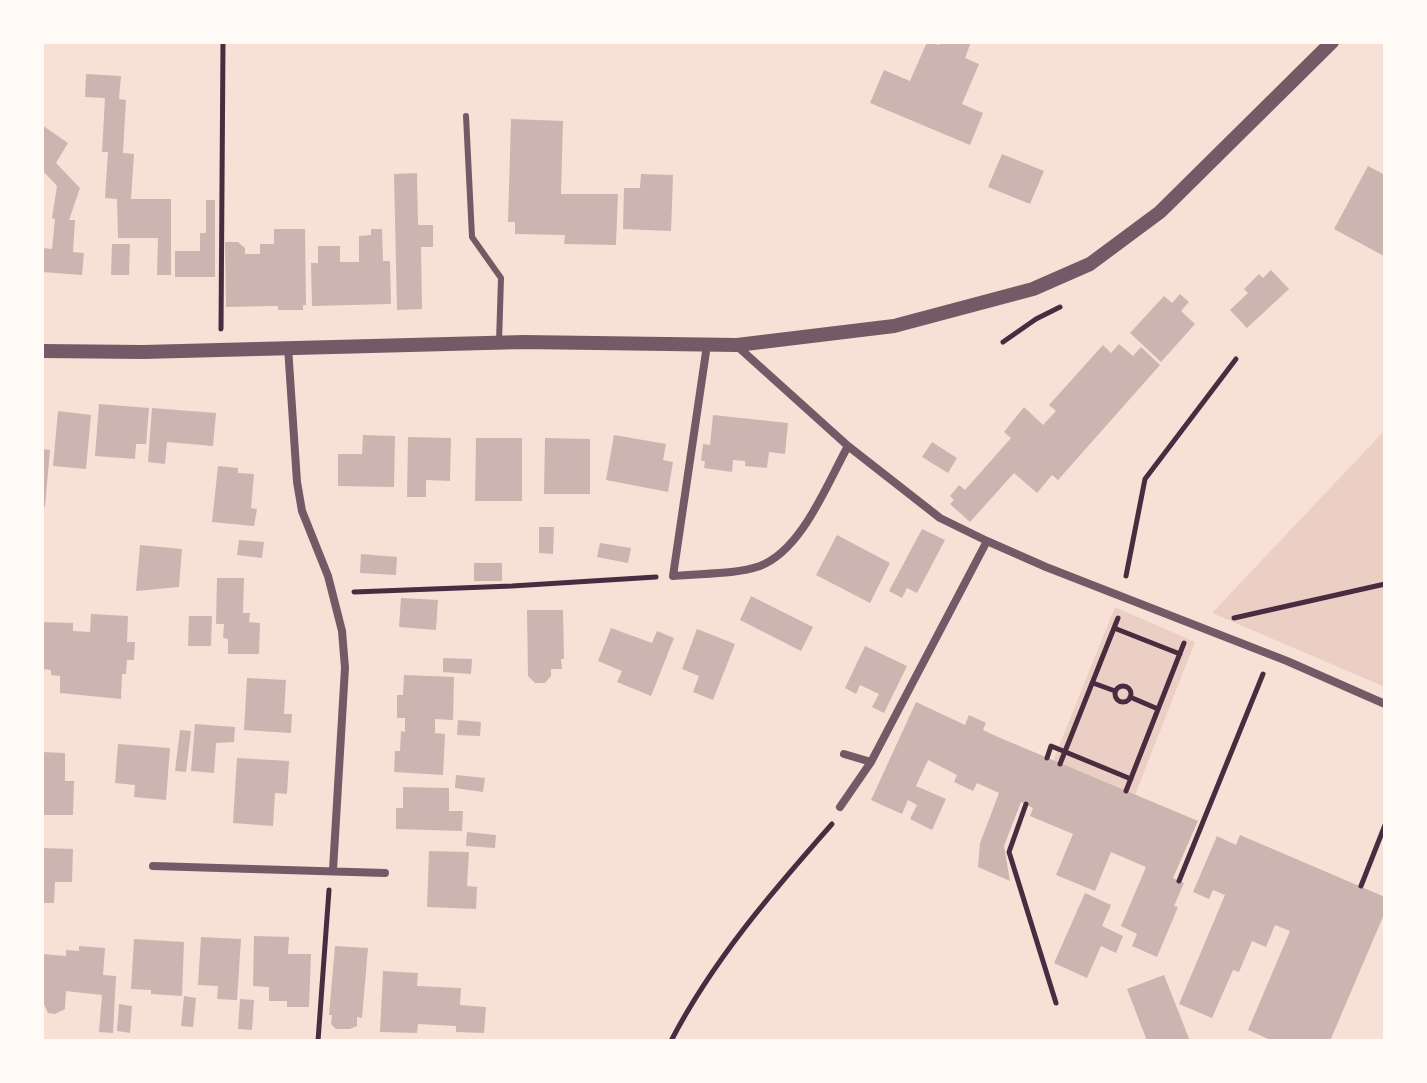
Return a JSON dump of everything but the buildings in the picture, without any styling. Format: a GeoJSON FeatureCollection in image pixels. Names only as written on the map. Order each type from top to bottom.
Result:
{"type":"FeatureCollection","features":[{"type":"Feature","properties":{"kind":"street"},"geometry":{"type":"LineString","coordinates":[[42,351],[74,353],[499,342],[737,345],[894,326],[1033,289],[1090,264],[1160,212],[1332,42]]}},
{"type":"Feature","properties":{"kind":"street"},"geometry":{"type":"LineString","coordinates":[[707,345],[673,576],[759,566],[781,555],[804,525],[848,446]]}},
{"type":"Feature","properties":{"kind":"street"},"geometry":{"type":"LineString","coordinates":[[737,345],[848,446],[940,518],[987,541],[1385,704]]}},
{"type":"Feature","properties":{"kind":"street"},"geometry":{"type":"LineString","coordinates":[[288,347],[297,482],[302,511],[333,593],[342,631],[345,668],[333,870]]}},
{"type":"Feature","properties":{"kind":"street"},"geometry":{"type":"LineString","coordinates":[[841,806],[871,762],[987,541]]}},
{"type":"Feature","properties":{"kind":"street"},"geometry":{"type":"LineString","coordinates":[[844,754],[871,762]]}},
{"type":"Feature","properties":{"kind":"street"},"geometry":{"type":"LineString","coordinates":[[153,866],[385,873]]}},
{"type":"Feature","properties":{"kind":"lane"},"geometry":{"type":"LineString","coordinates":[[466,116],[472,237],[501,278],[499,342]]}},
{"type":"Feature","properties":{"kind":"path"},"geometry":{"type":"LineString","coordinates":[[220,350],[223,42]]}},
{"type":"Feature","properties":{"kind":"path"},"geometry":{"type":"LineString","coordinates":[[1060,764],[1124,598],[1145,479],[1236,359]]}},
{"type":"Feature","properties":{"kind":"path"},"geometry":{"type":"LineString","coordinates":[[333,593],[673,576]]}},
{"type":"Feature","properties":{"kind":"path"},"geometry":{"type":"LineString","coordinates":[[1218,635],[1226,620],[1385,584]]}},
{"type":"Feature","properties":{"kind":"path"},"geometry":{"type":"LineString","coordinates":[[1126,791],[1192,624]]}},
{"type":"Feature","properties":{"kind":"path"},"geometry":{"type":"LineString","coordinates":[[1114,628],[1180,654]]}},
{"type":"Feature","properties":{"kind":"path"},"geometry":{"type":"LineString","coordinates":[[1179,881],[1271,656]]}},
{"type":"Feature","properties":{"kind":"path"},"geometry":{"type":"LineString","coordinates":[[1093,683],[1115,691]]}},
{"type":"Feature","properties":{"kind":"path"},"geometry":{"type":"LineString","coordinates":[[1115,691],[1126,687],[1130,697]]}},
{"type":"Feature","properties":{"kind":"path"},"geometry":{"type":"LineString","coordinates":[[1115,691],[1116,698],[1121,702],[1130,697]]}},
{"type":"Feature","properties":{"kind":"path"},"geometry":{"type":"LineString","coordinates":[[1130,697],[1158,709]]}},
{"type":"Feature","properties":{"kind":"path"},"geometry":{"type":"LineString","coordinates":[[1047,758],[1051,746],[1131,779]]}},
{"type":"Feature","properties":{"kind":"path"},"geometry":{"type":"LineString","coordinates":[[1026,804],[1009,852],[1056,1003]]}},
{"type":"Feature","properties":{"kind":"path"},"geometry":{"type":"LineString","coordinates":[[671,1041],[691,1003],[754,912],[844,809],[841,806]]}},
{"type":"Feature","properties":{"kind":"path"},"geometry":{"type":"LineString","coordinates":[[1361,886],[1385,825]]}},
{"type":"Feature","properties":{"kind":"path"},"geometry":{"type":"LineString","coordinates":[[318,1041],[327,898],[333,870]]}},
{"type":"Feature","properties":{"kind":"shaded area"},"geometry":{"type":"Polygon","coordinates":[[[1385,430],[1385,687],[1212,613],[1385,430]]]}},
{"type":"Feature","properties":{"kind":"shaded area"},"geometry":{"type":"Polygon","coordinates":[[[1115,607],[1195,642],[1135,795],[1053,761],[1115,607]]]}}]}
